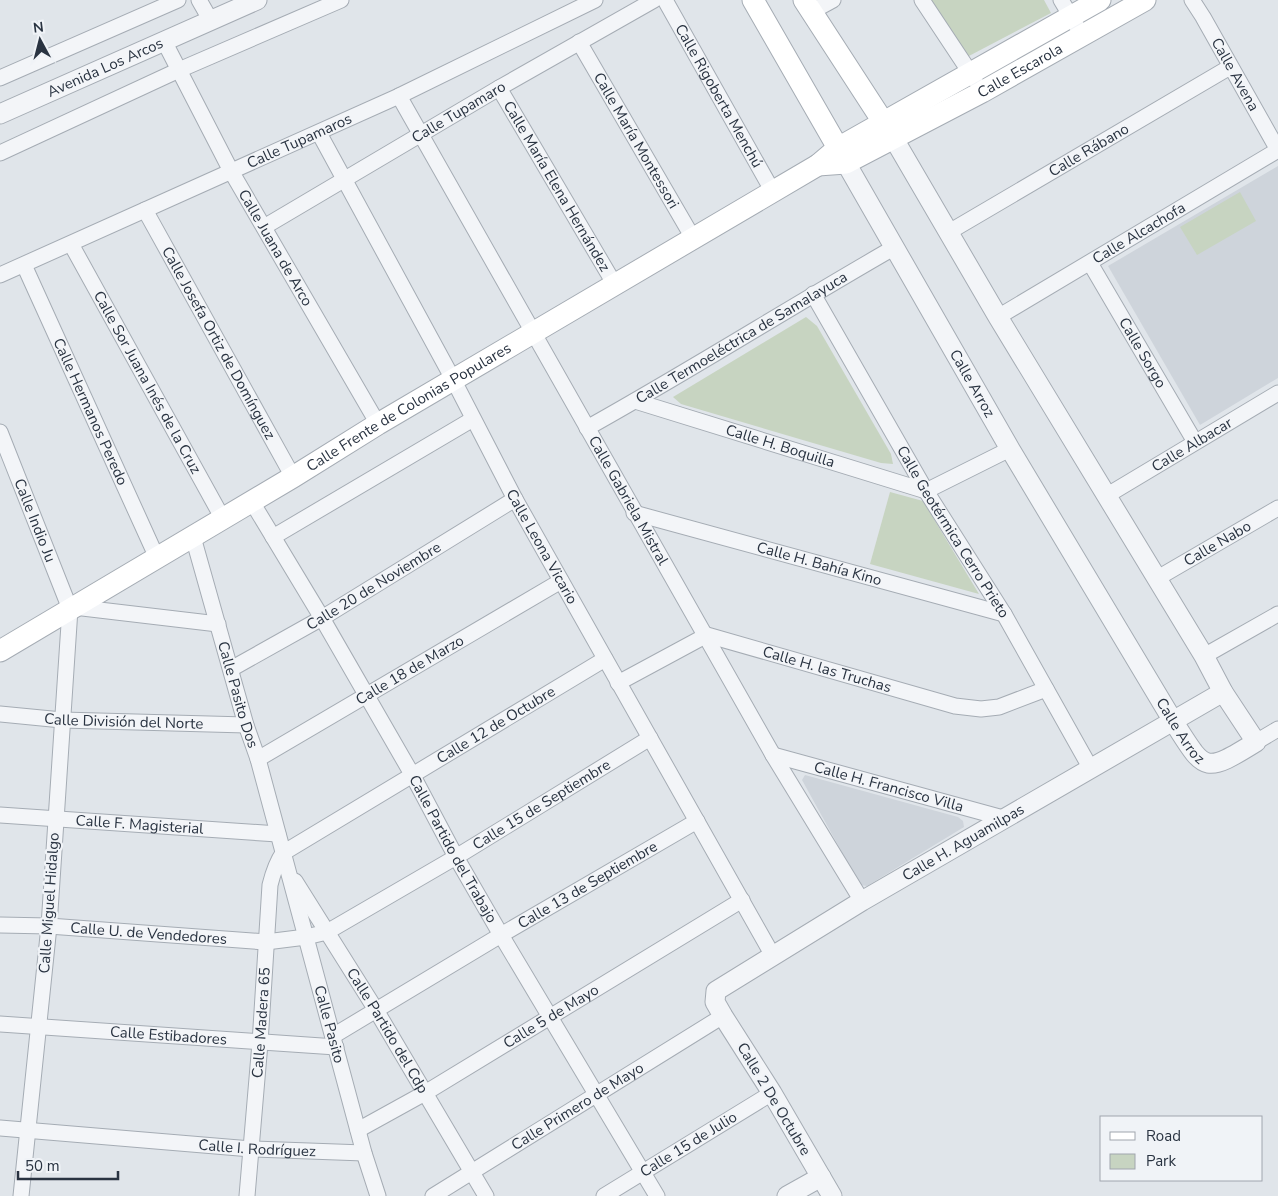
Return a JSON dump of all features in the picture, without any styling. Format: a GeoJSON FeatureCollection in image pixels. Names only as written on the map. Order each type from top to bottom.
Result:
{"type":"FeatureCollection","features":[{"type":"Feature","properties":{"kind":"main road","name":"Calle Arroz"},"geometry":{"type":"LineString","coordinates":[[753,0],[842,155]]}},
{"type":"Feature","properties":{"kind":"main road","name":"Calle Escarola"},"geometry":{"type":"LineString","coordinates":[[889,131],[1066,8],[1100,0]]}},
{"type":"Feature","properties":{"kind":"main road","name":"Calle Escarola"},"geometry":{"type":"LineString","coordinates":[[889,131],[982,92],[1145,0]]}},
{"type":"Feature","properties":{"kind":"main road"},"geometry":{"type":"LineString","coordinates":[[807,6],[889,131]]}},
{"type":"Feature","properties":{"kind":"main road","name":"Calle Frente de Colonias Populares"},"geometry":{"type":"LineString","coordinates":[[0,651],[693,238],[818,165],[889,131]]}},
{"type":"Feature","properties":{"kind":"street"},"geometry":{"type":"LineString","coordinates":[[0,78],[178,0]]}},
{"type":"Feature","properties":{"kind":"street"},"geometry":{"type":"LineString","coordinates":[[199,0],[211,21]]}},
{"type":"Feature","properties":{"kind":"street","name":"Avenida Los Arcos"},"geometry":{"type":"LineString","coordinates":[[0,114],[257,0]]}},
{"type":"Feature","properties":{"kind":"street"},"geometry":{"type":"LineString","coordinates":[[0,153],[179,70],[341,0]]}},
{"type":"Feature","properties":{"kind":"street","name":"Calle Tupamaros"},"geometry":{"type":"LineString","coordinates":[[0,274],[24,265],[400,96],[595,0]]}},
{"type":"Feature","properties":{"kind":"street","name":"Calle Tupamaro"},"geometry":{"type":"LineString","coordinates":[[264,227],[578,42],[654,0]]}},
{"type":"Feature","properties":{"kind":"street","name":"Calle Rigoberta Menchú"},"geometry":{"type":"LineString","coordinates":[[665,0],[773,192]]}},
{"type":"Feature","properties":{"kind":"street"},"geometry":{"type":"LineString","coordinates":[[807,6],[833,0]]}},
{"type":"Feature","properties":{"kind":"street"},"geometry":{"type":"LineString","coordinates":[[922,0],[982,92]]}},
{"type":"Feature","properties":{"kind":"street","name":"Calle Avena"},"geometry":{"type":"LineString","coordinates":[[1192,0],[1278,150]]}},
{"type":"Feature","properties":{"kind":"street"},"geometry":{"type":"LineString","coordinates":[[1066,8],[1082,35]]}},
{"type":"Feature","properties":{"kind":"street","name":"Calle Juana de Arco"},"geometry":{"type":"LineString","coordinates":[[164,41],[231,171],[378,424]]}},
{"type":"Feature","properties":{"kind":"street","name":"Calle María Montessori"},"geometry":{"type":"LineString","coordinates":[[578,42],[693,238]]}},
{"type":"Feature","properties":{"kind":"street","name":"Calle Rábano"},"geometry":{"type":"LineString","coordinates":[[949,232],[1230,67]]}},
{"type":"Feature","properties":{"kind":"street","name":"Calle María Elena Hernández"},"geometry":{"type":"LineString","coordinates":[[499,88],[615,285]]}},
{"type":"Feature","properties":{"kind":"street","name":"Calle Gabriela Mistral"},"geometry":{"type":"LineString","coordinates":[[400,96],[634,512],[707,635],[773,755],[862,901]]}},
{"type":"Feature","properties":{"kind":"street"},"geometry":{"type":"LineString","coordinates":[[889,131],[998,317],[1204,656],[1223,692],[1256,742],[1278,729]]}},
{"type":"Feature","properties":{"kind":"street","name":"Calle Leona Vicario"},"geometry":{"type":"LineString","coordinates":[[318,133],[454,381],[515,499],[774,956]]}},
{"type":"Feature","properties":{"kind":"street","name":"Calle Alcachofa"},"geometry":{"type":"LineString","coordinates":[[998,317],[1278,150]]}},
{"type":"Feature","properties":{"kind":"street","name":"Calle Arroz"},"geometry":{"type":"LineString","coordinates":[[842,155],[1010,449],[1193,753],[1199,760],[1205,763],[1218,763],[1256,742]]}},
{"type":"Feature","properties":{"kind":"street","name":"Calle Josefa Ortiz de Domínguez"},"geometry":{"type":"LineString","coordinates":[[145,210],[293,477]]}},
{"type":"Feature","properties":{"kind":"street","name":"Calle Sor Juana Inés de la Cruz"},"geometry":{"type":"LineString","coordinates":[[71,244],[224,519]]}},
{"type":"Feature","properties":{"kind":"street","name":"Calle Termoeléctrica de Samalayuca"},"geometry":{"type":"LineString","coordinates":[[587,428],[812,294],[895,247]]}},
{"type":"Feature","properties":{"kind":"street","name":"Calle Sorgo"},"geometry":{"type":"LineString","coordinates":[[1090,263],[1195,442]]}},
{"type":"Feature","properties":{"kind":"street","name":"Calle Hermanos Peredo"},"geometry":{"type":"LineString","coordinates":[[24,265],[157,558]]}},
{"type":"Feature","properties":{"kind":"street","name":"Calle Geotérmica Cerro Prieto"},"geometry":{"type":"LineString","coordinates":[[812,294],[926,491],[1004,614],[1091,770]]}},
{"type":"Feature","properties":{"kind":"street","name":"Calle Albacar"},"geometry":{"type":"LineString","coordinates":[[1106,496],[1278,393]]}},
{"type":"Feature","properties":{"kind":"street","name":"Calle H. Boquilla"},"geometry":{"type":"LineString","coordinates":[[635,401],[926,491]]}},
{"type":"Feature","properties":{"kind":"street"},"geometry":{"type":"LineString","coordinates":[[273,537],[473,420]]}},
{"type":"Feature","properties":{"kind":"street","name":"Calle Indio Ju"},"geometry":{"type":"LineString","coordinates":[[0,432],[72,608]]}},
{"type":"Feature","properties":{"kind":"street"},"geometry":{"type":"LineString","coordinates":[[926,491],[1010,449]]}},
{"type":"Feature","properties":{"kind":"street","name":"Calle 20 de Noviembre"},"geometry":{"type":"LineString","coordinates":[[231,669],[322,618],[515,499]]}},
{"type":"Feature","properties":{"kind":"street","name":"Calle Partido del Trabajo"},"geometry":{"type":"LineString","coordinates":[[252,502],[322,618],[413,776],[456,857],[501,935],[657,1196]]}},
{"type":"Feature","properties":{"kind":"street","name":"Calle Nabo"},"geometry":{"type":"LineString","coordinates":[[1156,579],[1278,508]]}},
{"type":"Feature","properties":{"kind":"street","name":"Calle H. Bahía Kino"},"geometry":{"type":"LineString","coordinates":[[634,512],[1004,614]]}},
{"type":"Feature","properties":{"kind":"street","name":"Calle Pasito Dos"},"geometry":{"type":"LineString","coordinates":[[193,537],[246,725],[258,758],[285,860]]}},
{"type":"Feature","properties":{"kind":"street","name":"Calle 18 de Marzo"},"geometry":{"type":"LineString","coordinates":[[258,758],[561,581]]}},
{"type":"Feature","properties":{"kind":"street"},"geometry":{"type":"LineString","coordinates":[[72,608],[218,624]]}},
{"type":"Feature","properties":{"kind":"street","name":"Calle Miguel Hidalgo"},"geometry":{"type":"LineString","coordinates":[[21,1196],[40,1027],[72,608]]}},
{"type":"Feature","properties":{"kind":"street"},"geometry":{"type":"LineString","coordinates":[[1204,656],[1278,614]]}},
{"type":"Feature","properties":{"kind":"street"},"geometry":{"type":"LineString","coordinates":[[618,683],[707,635]]}},
{"type":"Feature","properties":{"kind":"street","name":"Calle H. las Truchas"},"geometry":{"type":"LineString","coordinates":[[707,635],[955,706],[981,709],[998,707],[1046,689]]}},
{"type":"Feature","properties":{"kind":"street","name":"Calle 12 de Octubre"},"geometry":{"type":"LineString","coordinates":[[285,860],[413,776],[605,659]]}},
{"type":"Feature","properties":{"kind":"street","name":"Calle H. Aguamilpas"},"geometry":{"type":"LineString","coordinates":[[719,1009],[716,991],[721,987],[1003,818],[1091,770],[1223,692]]}},
{"type":"Feature","properties":{"kind":"street","name":"Calle División del Norte"},"geometry":{"type":"LineString","coordinates":[[0,714],[62,720],[246,725]]}},
{"type":"Feature","properties":{"kind":"street","name":"Calle 15 de Septiembre"},"geometry":{"type":"LineString","coordinates":[[306,937],[327,932],[456,857],[650,738]]}},
{"type":"Feature","properties":{"kind":"street","name":"Calle H. Francisco Villa"},"geometry":{"type":"LineString","coordinates":[[773,755],[1003,818]]}},
{"type":"Feature","properties":{"kind":"street","name":"Calle F. Magisterial"},"geometry":{"type":"LineString","coordinates":[[0,816],[278,834]]}},
{"type":"Feature","properties":{"kind":"street","name":"Calle 13 de Septiembre"},"geometry":{"type":"LineString","coordinates":[[334,1042],[376,1010],[697,821]]}},
{"type":"Feature","properties":{"kind":"street","name":"Calle Partido del Cdp"},"geometry":{"type":"LineString","coordinates":[[285,860],[486,1196]]}},
{"type":"Feature","properties":{"kind":"street","name":"Calle Pasito"},"geometry":{"type":"LineString","coordinates":[[285,860],[364,1153],[378,1196]]}},
{"type":"Feature","properties":{"kind":"street","name":"Calle Madera 65"},"geometry":{"type":"LineString","coordinates":[[246,1196],[260,1043],[270,885],[274,871],[285,860]]}},
{"type":"Feature","properties":{"kind":"street","name":"Calle 5 de Mayo"},"geometry":{"type":"LineString","coordinates":[[358,1130],[424,1093],[742,900]]}},
{"type":"Feature","properties":{"kind":"street","name":"Calle U. de Vendedores"},"geometry":{"type":"LineString","coordinates":[[0,925],[48,926],[266,942],[306,937]]}},
{"type":"Feature","properties":{"kind":"street","name":"Calle 2 De Octubre"},"geometry":{"type":"LineString","coordinates":[[719,1009],[772,1093],[832,1196]]}},
{"type":"Feature","properties":{"kind":"street","name":"Calle Primero de Mayo"},"geometry":{"type":"LineString","coordinates":[[433,1196],[597,1095],[719,1009]]}},
{"type":"Feature","properties":{"kind":"street","name":"Calle Estibadores"},"geometry":{"type":"LineString","coordinates":[[0,1024],[260,1043],[334,1042]]}},
{"type":"Feature","properties":{"kind":"street","name":"Calle 15 de Julio"},"geometry":{"type":"LineString","coordinates":[[604,1196],[772,1093]]}},
{"type":"Feature","properties":{"kind":"street","name":"Calle I. Rodríguez"},"geometry":{"type":"LineString","coordinates":[[0,1128],[251,1149],[364,1153]]}},
{"type":"Feature","properties":{"kind":"street"},"geometry":{"type":"LineString","coordinates":[[787,1196],[821,1177]]}},
{"type":"Feature","properties":{"kind":"shaded area"},"geometry":{"type":"Polygon","coordinates":[[[1278,166],[1278,378],[1200,425],[1108,266],[1278,166]]]}},
{"type":"Feature","properties":{"kind":"shaded area"},"geometry":{"type":"Polygon","coordinates":[[[805,775],[958,817],[963,821],[964,827],[867,886],[860,885],[802,780],[805,775]]]}},
{"type":"Feature","properties":{"kind":"green space"},"geometry":{"type":"Polygon","coordinates":[[[929,0],[1044,0],[1051,13],[967,57],[929,0]]]}},
{"type":"Feature","properties":{"kind":"green space"},"geometry":{"type":"Polygon","coordinates":[[[1240,192],[1256,221],[1197,255],[1180,227],[1240,192]]]}},
{"type":"Feature","properties":{"kind":"green space"},"geometry":{"type":"Polygon","coordinates":[[[806,317],[817,326],[891,454],[893,464],[881,463],[681,404],[673,397],[806,317]]]}},
{"type":"Feature","properties":{"kind":"green space"},"geometry":{"type":"Polygon","coordinates":[[[890,492],[923,501],[979,594],[870,564],[890,492]]]}}]}
